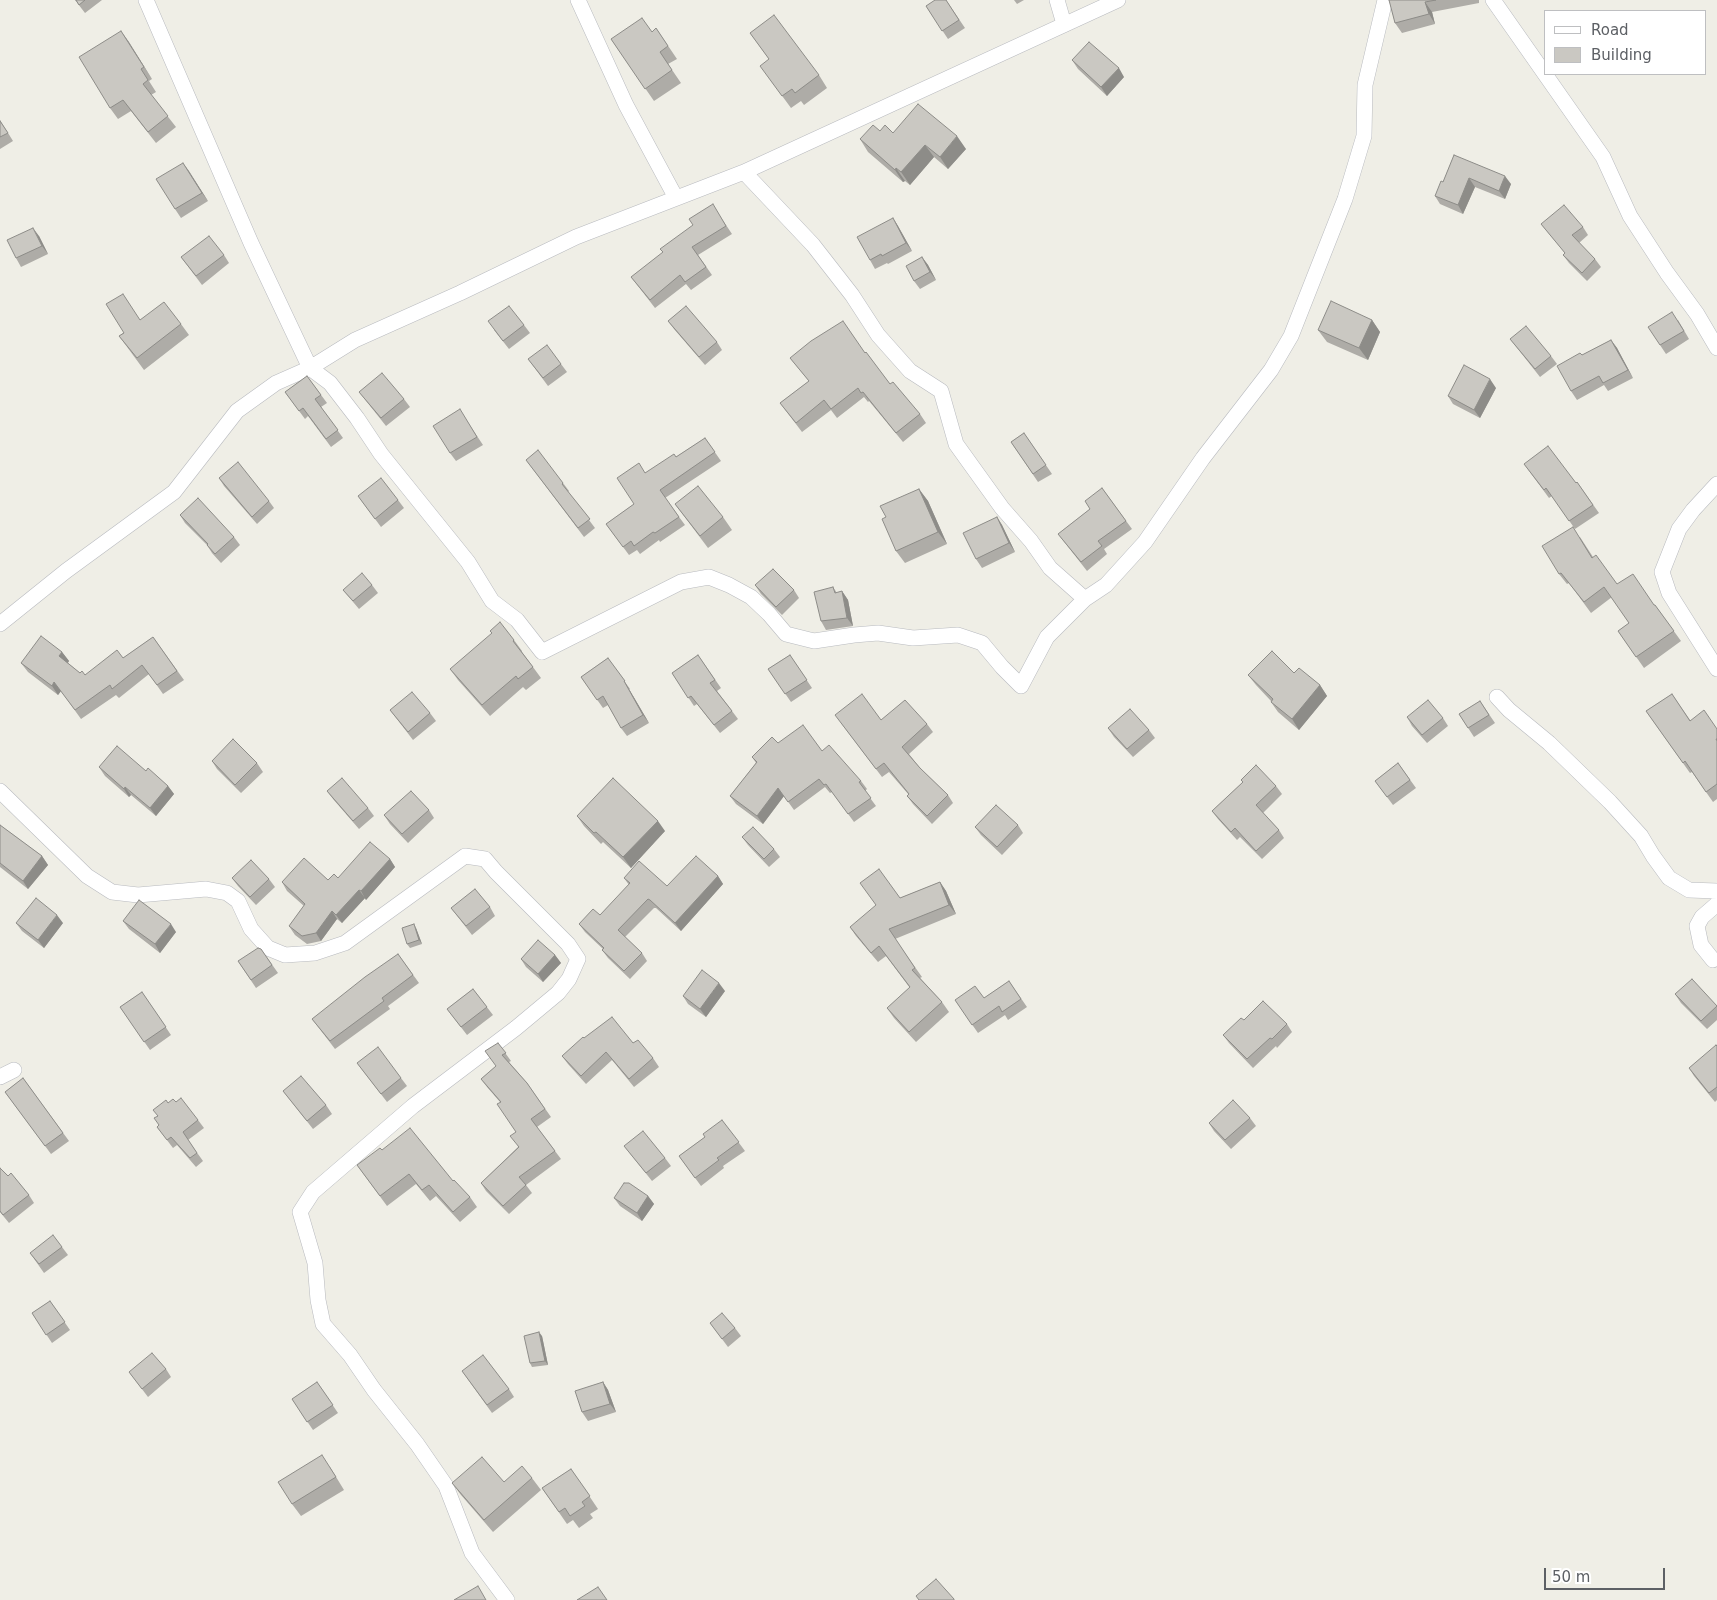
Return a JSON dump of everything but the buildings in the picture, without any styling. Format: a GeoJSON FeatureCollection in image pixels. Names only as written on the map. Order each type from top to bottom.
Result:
{"type":"FeatureCollection","features":[{"type":"Feature","properties":{"kind":"street"},"geometry":{"type":"LineString","coordinates":[[146,0],[247,234],[310,368],[330,383],[357,418],[381,454],[468,562],[492,601],[517,620],[542,652],[681,582],[709,577],[729,585],[750,597],[769,614],[786,634],[814,641],[878,633],[913,638],[958,635],[982,643],[1021,686],[1047,637],[1085,599],[1106,585],[1145,542],[1203,458],[1271,370],[1290,336],[1345,200],[1364,136],[1365,85],[1384,0]]}},
{"type":"Feature","properties":{"kind":"street"},"geometry":{"type":"LineString","coordinates":[[578,0],[626,105],[676,198]]}},
{"type":"Feature","properties":{"kind":"street"},"geometry":{"type":"LineString","coordinates":[[1057,0],[1064,24]]}},
{"type":"Feature","properties":{"kind":"street"},"geometry":{"type":"LineString","coordinates":[[0,624],[66,571],[174,492],[237,411],[276,383],[310,368],[356,340],[460,293],[576,237],[744,172],[1118,0]]}},
{"type":"Feature","properties":{"kind":"street"},"geometry":{"type":"LineString","coordinates":[[1493,0],[1544,73]]}},
{"type":"Feature","properties":{"kind":"street"},"geometry":{"type":"LineString","coordinates":[[1546,75],[1603,157],[1630,216],[1667,273],[1697,314],[1717,348]]}},
{"type":"Feature","properties":{"kind":"street"},"geometry":{"type":"LineString","coordinates":[[744,172],[813,245],[852,295],[878,335],[910,371],[941,391],[956,444],[1002,508],[1031,541],[1050,568],[1085,599]]}},
{"type":"Feature","properties":{"kind":"street"},"geometry":{"type":"LineString","coordinates":[[1717,484],[1693,510],[1679,529],[1662,572],[1669,593],[1717,669]]}},
{"type":"Feature","properties":{"kind":"street"},"geometry":{"type":"LineString","coordinates":[[1497,697],[1509,710],[1549,743],[1610,802],[1642,836],[1653,856],[1670,878],[1689,890],[1717,891]]}},
{"type":"Feature","properties":{"kind":"street"},"geometry":{"type":"LineString","coordinates":[[1,793],[87,876],[112,892],[138,895],[206,889],[228,893],[238,901],[251,929],[268,948],[285,954],[315,953],[345,943],[465,856],[485,859],[568,944],[578,959],[569,979],[558,993],[516,1028],[413,1106],[313,1192],[300,1212],[315,1263],[318,1300],[323,1324],[350,1355],[446,1486],[472,1553],[507,1600]]}},
{"type":"Feature","properties":{"kind":"street"},"geometry":{"type":"LineString","coordinates":[[1714,960],[1701,945],[1697,926],[1702,917],[1717,904]]}},
{"type":"Feature","properties":{"kind":"street"},"geometry":{"type":"LineString","coordinates":[[0,1077],[14,1070]]}}]}
